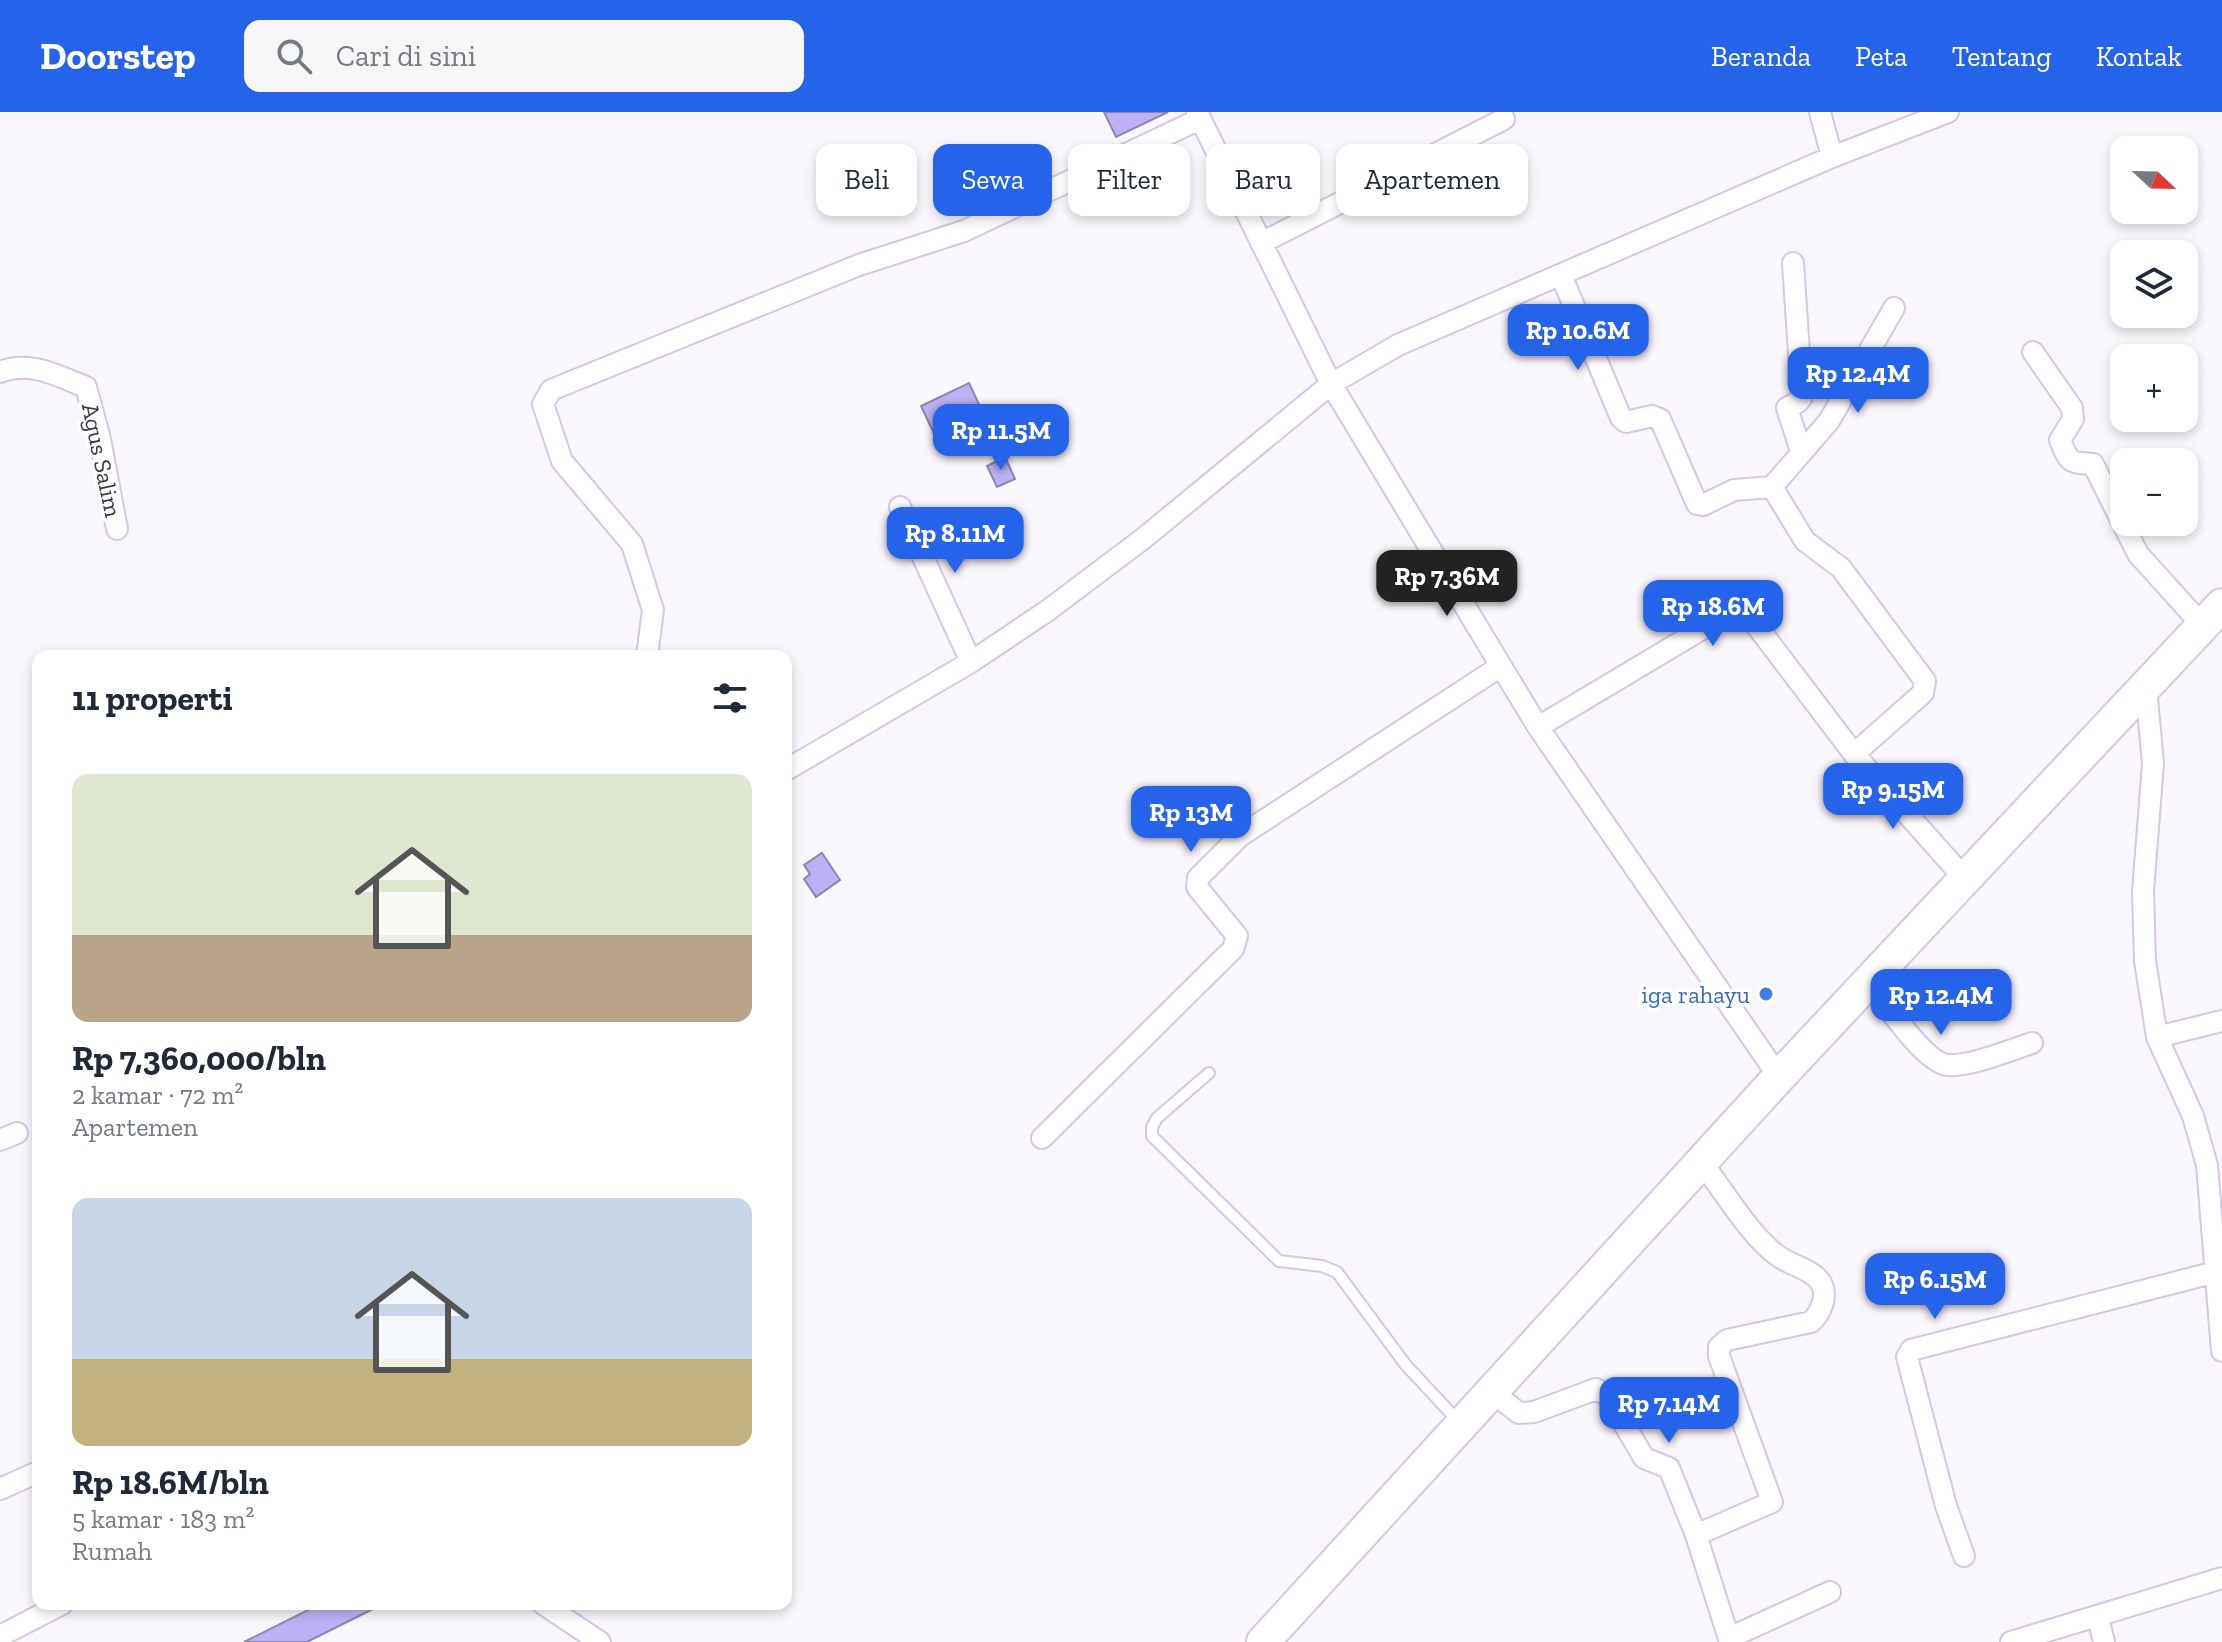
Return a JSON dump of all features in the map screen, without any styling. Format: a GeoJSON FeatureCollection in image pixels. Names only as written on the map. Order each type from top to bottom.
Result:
{"type":"FeatureCollection","features":[{"type":"Feature","properties":{"kind":"main road"},"geometry":{"type":"LineString","coordinates":[[1263,1642],[1868,981],[2146,687],[2214,621]]}},
{"type":"Feature","properties":{"kind":"street"},"geometry":{"type":"LineString","coordinates":[[1820,112],[1832,157]]}},
{"type":"Feature","properties":{"kind":"street"},"geometry":{"type":"LineString","coordinates":[[792,766],[971,662],[1047,611],[1144,538],[1331,384],[1398,345],[1832,157],[1948,112]]}},
{"type":"Feature","properties":{"kind":"street"},"geometry":{"type":"LineString","coordinates":[[648,650],[653,610],[632,544],[562,461],[543,404],[551,390],[859,265],[964,231],[1198,115],[1331,384],[1501,666],[1538,727],[1779,1077]]}},
{"type":"Feature","properties":{"kind":"street"},"geometry":{"type":"LineString","coordinates":[[1261,243],[1504,119]]}},
{"type":"Feature","properties":{"kind":"street"},"geometry":{"type":"LineString","coordinates":[[1793,263],[1802,397],[1787,408],[1801,451]]}},
{"type":"Feature","properties":{"kind":"street"},"geometry":{"type":"LineString","coordinates":[[1561,275],[1621,418],[1626,422],[1652,416],[1660,419],[1697,504],[1703,505],[1734,490],[1772,487],[1829,421],[1894,308]]}},
{"type":"Feature","properties":{"kind":"street"},"geometry":{"type":"LineString","coordinates":[[2033,352],[2072,408],[2073,419],[2060,440],[2071,462],[2077,466],[2089,462],[2094,465],[2138,554],[2214,621]]}},
{"type":"Feature","properties":{"kind":"street","name":"Agus Salim"},"geometry":{"type":"LineString","coordinates":[[0,372],[17,365],[86,387],[100,439],[117,529]]}},
{"type":"Feature","properties":{"kind":"street"},"geometry":{"type":"LineString","coordinates":[[1772,487],[1805,541],[1831,559],[1850,579],[1926,684],[1923,693],[1854,754]]}},
{"type":"Feature","properties":{"kind":"street"},"geometry":{"type":"LineString","coordinates":[[900,507],[971,662]]}},
{"type":"Feature","properties":{"kind":"street"},"geometry":{"type":"LineString","coordinates":[[1538,727],[1724,616],[1735,614],[1756,625],[1854,754],[1965,879]]}},
{"type":"Feature","properties":{"kind":"street"},"geometry":{"type":"LineString","coordinates":[[1042,1138],[1233,949],[1237,936],[1197,887],[1198,878],[1240,836],[1501,666]]}},
{"type":"Feature","properties":{"kind":"street"},"geometry":{"type":"LineString","coordinates":[[2146,687],[2153,764],[2143,926],[2145,961],[2157,1037],[2202,1142],[2222,1351]]}},
{"type":"Feature","properties":{"kind":"street"},"geometry":{"type":"LineString","coordinates":[[1868,981],[1937,1063],[1955,1065],[2032,1043]]}},
{"type":"Feature","properties":{"kind":"street"},"geometry":{"type":"LineString","coordinates":[[2157,1037],[2222,1021]]}},
{"type":"Feature","properties":{"kind":"street"},"geometry":{"type":"LineString","coordinates":[[1696,1535],[1772,1502],[1719,1356],[1719,1347],[1727,1340],[1811,1322],[1819,1313],[1824,1295],[1822,1285],[1815,1277],[1768,1248],[1702,1163]]}},
{"type":"Feature","properties":{"kind":"street"},"geometry":{"type":"LineString","coordinates":[[1964,1556],[1946,1506],[1907,1357],[1911,1350],[2216,1272]]}},
{"type":"Feature","properties":{"kind":"street"},"geometry":{"type":"LineString","coordinates":[[1492,1392],[1519,1413],[1534,1412],[1596,1389],[1607,1395],[1644,1458],[1669,1468],[1696,1535],[1729,1640],[1830,1592]]}},
{"type":"Feature","properties":{"kind":"street"},"geometry":{"type":"LineString","coordinates":[[0,1489],[32,1475]]}},
{"type":"Feature","properties":{"kind":"street"},"geometry":{"type":"LineString","coordinates":[[2011,1642],[2222,1578]]}},
{"type":"Feature","properties":{"kind":"street"},"geometry":{"type":"LineString","coordinates":[[0,1636],[50,1610]]}},
{"type":"Feature","properties":{"kind":"street"},"geometry":{"type":"LineString","coordinates":[[552,1610],[600,1642]]}},
{"type":"Feature","properties":{"kind":"street"},"geometry":{"type":"LineString","coordinates":[[2098,1617],[2104,1642]]}},
{"type":"Feature","properties":{"kind":"lane"},"geometry":{"type":"LineString","coordinates":[[1209,1073],[1157,1118],[1152,1127],[1152,1136],[1279,1261],[1322,1266],[1337,1272],[1405,1364],[1462,1425]]}},
{"type":"Feature","properties":{"kind":"building"},"geometry":{"type":"Polygon","coordinates":[[[1104,112],[1168,112],[1116,137],[1104,112]]]}},
{"type":"Feature","properties":{"kind":"building"},"geometry":{"type":"Polygon","coordinates":[[[969,383],[984,415],[936,438],[921,406],[969,383]]]}},
{"type":"Feature","properties":{"kind":"building"},"geometry":{"type":"Polygon","coordinates":[[[1005,457],[1015,479],[997,487],[987,466],[1005,457]]]}},
{"type":"Feature","properties":{"kind":"building"},"geometry":{"type":"Polygon","coordinates":[[[985,515],[995,534],[970,548],[960,530],[985,515]]]}},
{"type":"Feature","properties":{"kind":"building"},"geometry":{"type":"Polygon","coordinates":[[[822,853],[840,880],[816,897],[804,879],[810,874],[804,865],[822,853]]]}},
{"type":"Feature","properties":{"kind":"building"},"geometry":{"type":"Polygon","coordinates":[[[308,1610],[371,1610],[307,1642],[244,1642],[308,1610]]]}},
{"type":"Feature","properties":{"kind":"place","name":"iga rahayu"},"geometry":{"type":"Point","coordinates":[1766,994]}}]}
